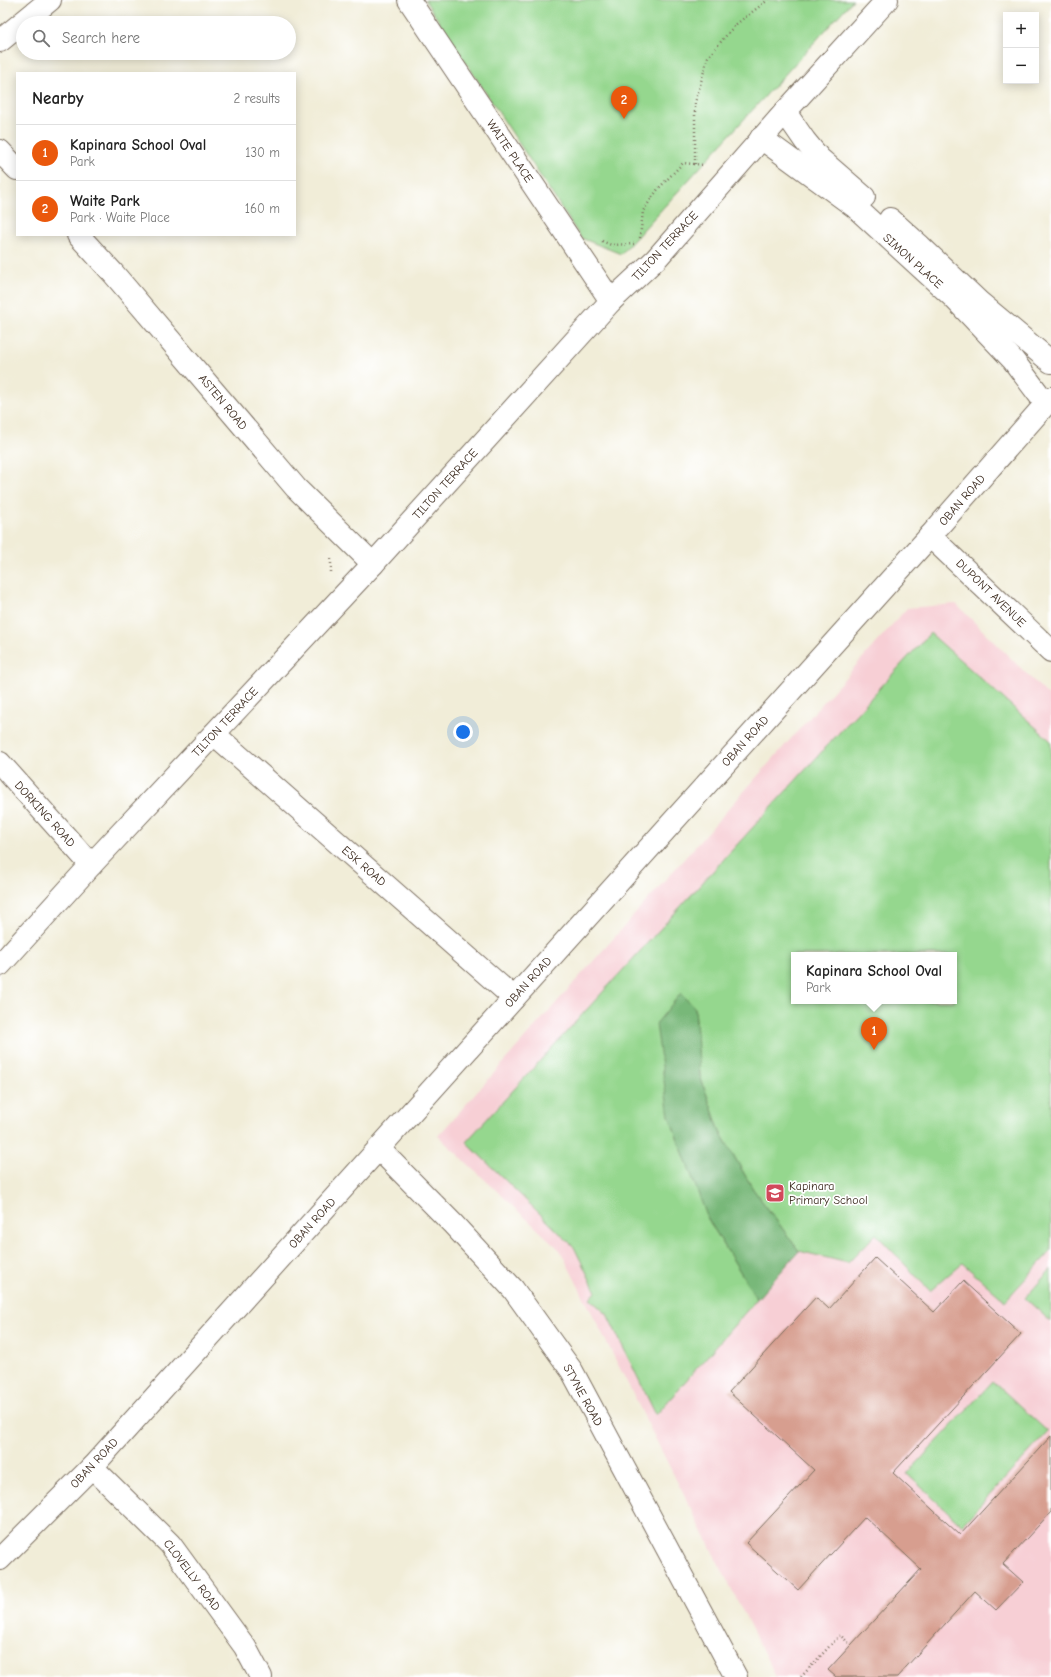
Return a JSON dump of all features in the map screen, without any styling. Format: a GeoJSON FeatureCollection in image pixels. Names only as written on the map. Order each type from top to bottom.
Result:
{"type":"FeatureCollection","features":[{"type":"Feature","properties":{"kind":"street"},"geometry":{"type":"LineString","coordinates":[[30,16],[50,0]]}},
{"type":"Feature","properties":{"kind":"street","name":"WAITE PLACE"},"geometry":{"type":"LineString","coordinates":[[409,0],[611,301]]}},
{"type":"Feature","properties":{"kind":"street","name":"TILTON TERRACE"},"geometry":{"type":"LineString","coordinates":[[0,965],[91,865],[373,564],[611,301],[656,259],[761,138],[887,0]]}},
{"type":"Feature","properties":{"kind":"street"},"geometry":{"type":"LineString","coordinates":[[0,41],[16,28]]}},
{"type":"Feature","properties":{"kind":"street","name":"SIMON PLACE"},"geometry":{"type":"LineString","coordinates":[[785,112],[804,141],[819,158],[919,245],[979,302],[1051,362]]}},
{"type":"Feature","properties":{"kind":"street","name":"SIMON PLACE"},"geometry":{"type":"LineString","coordinates":[[761,138],[854,206],[953,297],[1013,360],[1049,401]]}},
{"type":"Feature","properties":{"kind":"street"},"geometry":{"type":"LineString","coordinates":[[0,151],[16,168]]}},
{"type":"Feature","properties":{"kind":"street","name":"ASTEN ROAD"},"geometry":{"type":"LineString","coordinates":[[79,236],[118,279],[296,488],[373,564]]}},
{"type":"Feature","properties":{"kind":"street","name":"OBAN ROAD"},"geometry":{"type":"LineString","coordinates":[[0,1559],[92,1467],[930,536],[1049,401]]}},
{"type":"Feature","properties":{"kind":"street","name":"DUPONT AVENUE"},"geometry":{"type":"LineString","coordinates":[[930,536],[1051,651]]}},
{"type":"Feature","properties":{"kind":"street","name":"ESK ROAD"},"geometry":{"type":"LineString","coordinates":[[214,734],[514,998]]}},
{"type":"Feature","properties":{"kind":"street","name":"DORKING ROAD"},"geometry":{"type":"LineString","coordinates":[[0,763],[91,865]]}},
{"type":"Feature","properties":{"kind":"street","name":"STYNE ROAD"},"geometry":{"type":"LineString","coordinates":[[379,1149],[453,1224],[513,1289],[572,1371],[736,1677]]}},
{"type":"Feature","properties":{"kind":"street","name":"CLOVELLY ROAD"},"geometry":{"type":"LineString","coordinates":[[92,1467],[170,1544],[245,1647],[261,1677]]}},
{"type":"Feature","properties":{"kind":"path"},"geometry":{"type":"LineString","coordinates":[[695,164],[695,103],[708,57],[735,25],[768,0]]}},
{"type":"Feature","properties":{"kind":"path"},"geometry":{"type":"LineString","coordinates":[[600,241],[611,245],[639,244],[643,211],[658,189],[683,163],[712,166],[726,179]]}},
{"type":"Feature","properties":{"kind":"path"},"geometry":{"type":"LineString","coordinates":[[331,553],[331,576]]}},
{"type":"Feature","properties":{"kind":"path"},"geometry":{"type":"LineString","coordinates":[[801,1677],[840,1635],[850,1645]]}},
{"type":"Feature","properties":{"kind":"shaded area","name":"Kapinara Primary School"},"geometry":{"type":"Polygon","coordinates":[[[956,604],[1051,698],[1051,1677],[776,1677],[560,1250],[438,1136],[907,608],[956,604]]]}},
{"type":"Feature","properties":{"kind":"green space"},"geometry":{"type":"Polygon","coordinates":[[[425,0],[853,0],[621,254],[581,238],[425,0]]]}},
{"type":"Feature","properties":{"kind":"green space"},"geometry":{"type":"Polygon","coordinates":[[[930,633],[1051,741],[1051,1251],[1005,1301],[962,1263],[930,1291],[876,1234],[848,1263],[799,1251],[753,1189],[720,1132],[700,1076],[695,1008],[708,1219],[757,1299],[656,1415],[607,1314],[590,1299],[596,1292],[574,1247],[466,1142],[930,633]]]}},
{"type":"Feature","properties":{"kind":"green space"},"geometry":{"type":"Polygon","coordinates":[[[681,993],[695,1008],[700,1076],[720,1132],[753,1189],[799,1251],[757,1299],[708,1219],[669,1116],[656,1024],[681,993]]]}},
{"type":"Feature","properties":{"kind":"green space"},"geometry":{"type":"Polygon","coordinates":[[[1051,1269],[1051,1322],[1025,1298],[1051,1269]]]}},
{"type":"Feature","properties":{"kind":"green space"},"geometry":{"type":"Polygon","coordinates":[[[993,1381],[1048,1432],[962,1525],[907,1474],[993,1381]]]}},
{"type":"Feature","properties":{"kind":"building"},"geometry":{"type":"Polygon","coordinates":[[[875,1258],[934,1312],[963,1281],[1021,1334],[893,1473],[960,1535],[1051,1436],[1051,1512],[1003,1564],[1023,1582],[996,1610],[975,1591],[897,1677],[836,1677],[828,1670],[921,1569],[865,1517],[798,1590],[746,1543],[814,1470],[729,1392],[816,1297],[829,1309],[875,1258]]]}},
{"type":"Feature","properties":{"kind":"place","name":"Waite Park"},"geometry":{"type":"Point","coordinates":[624,119]}},
{"type":"Feature","properties":{"kind":"place","name":"Kapinara School Oval"},"geometry":{"type":"Point","coordinates":[874,1050]}},
{"type":"Feature","properties":{"kind":"place","name":"Kapinara Primary School"},"geometry":{"type":"Point","coordinates":[775,1193]}}]}
